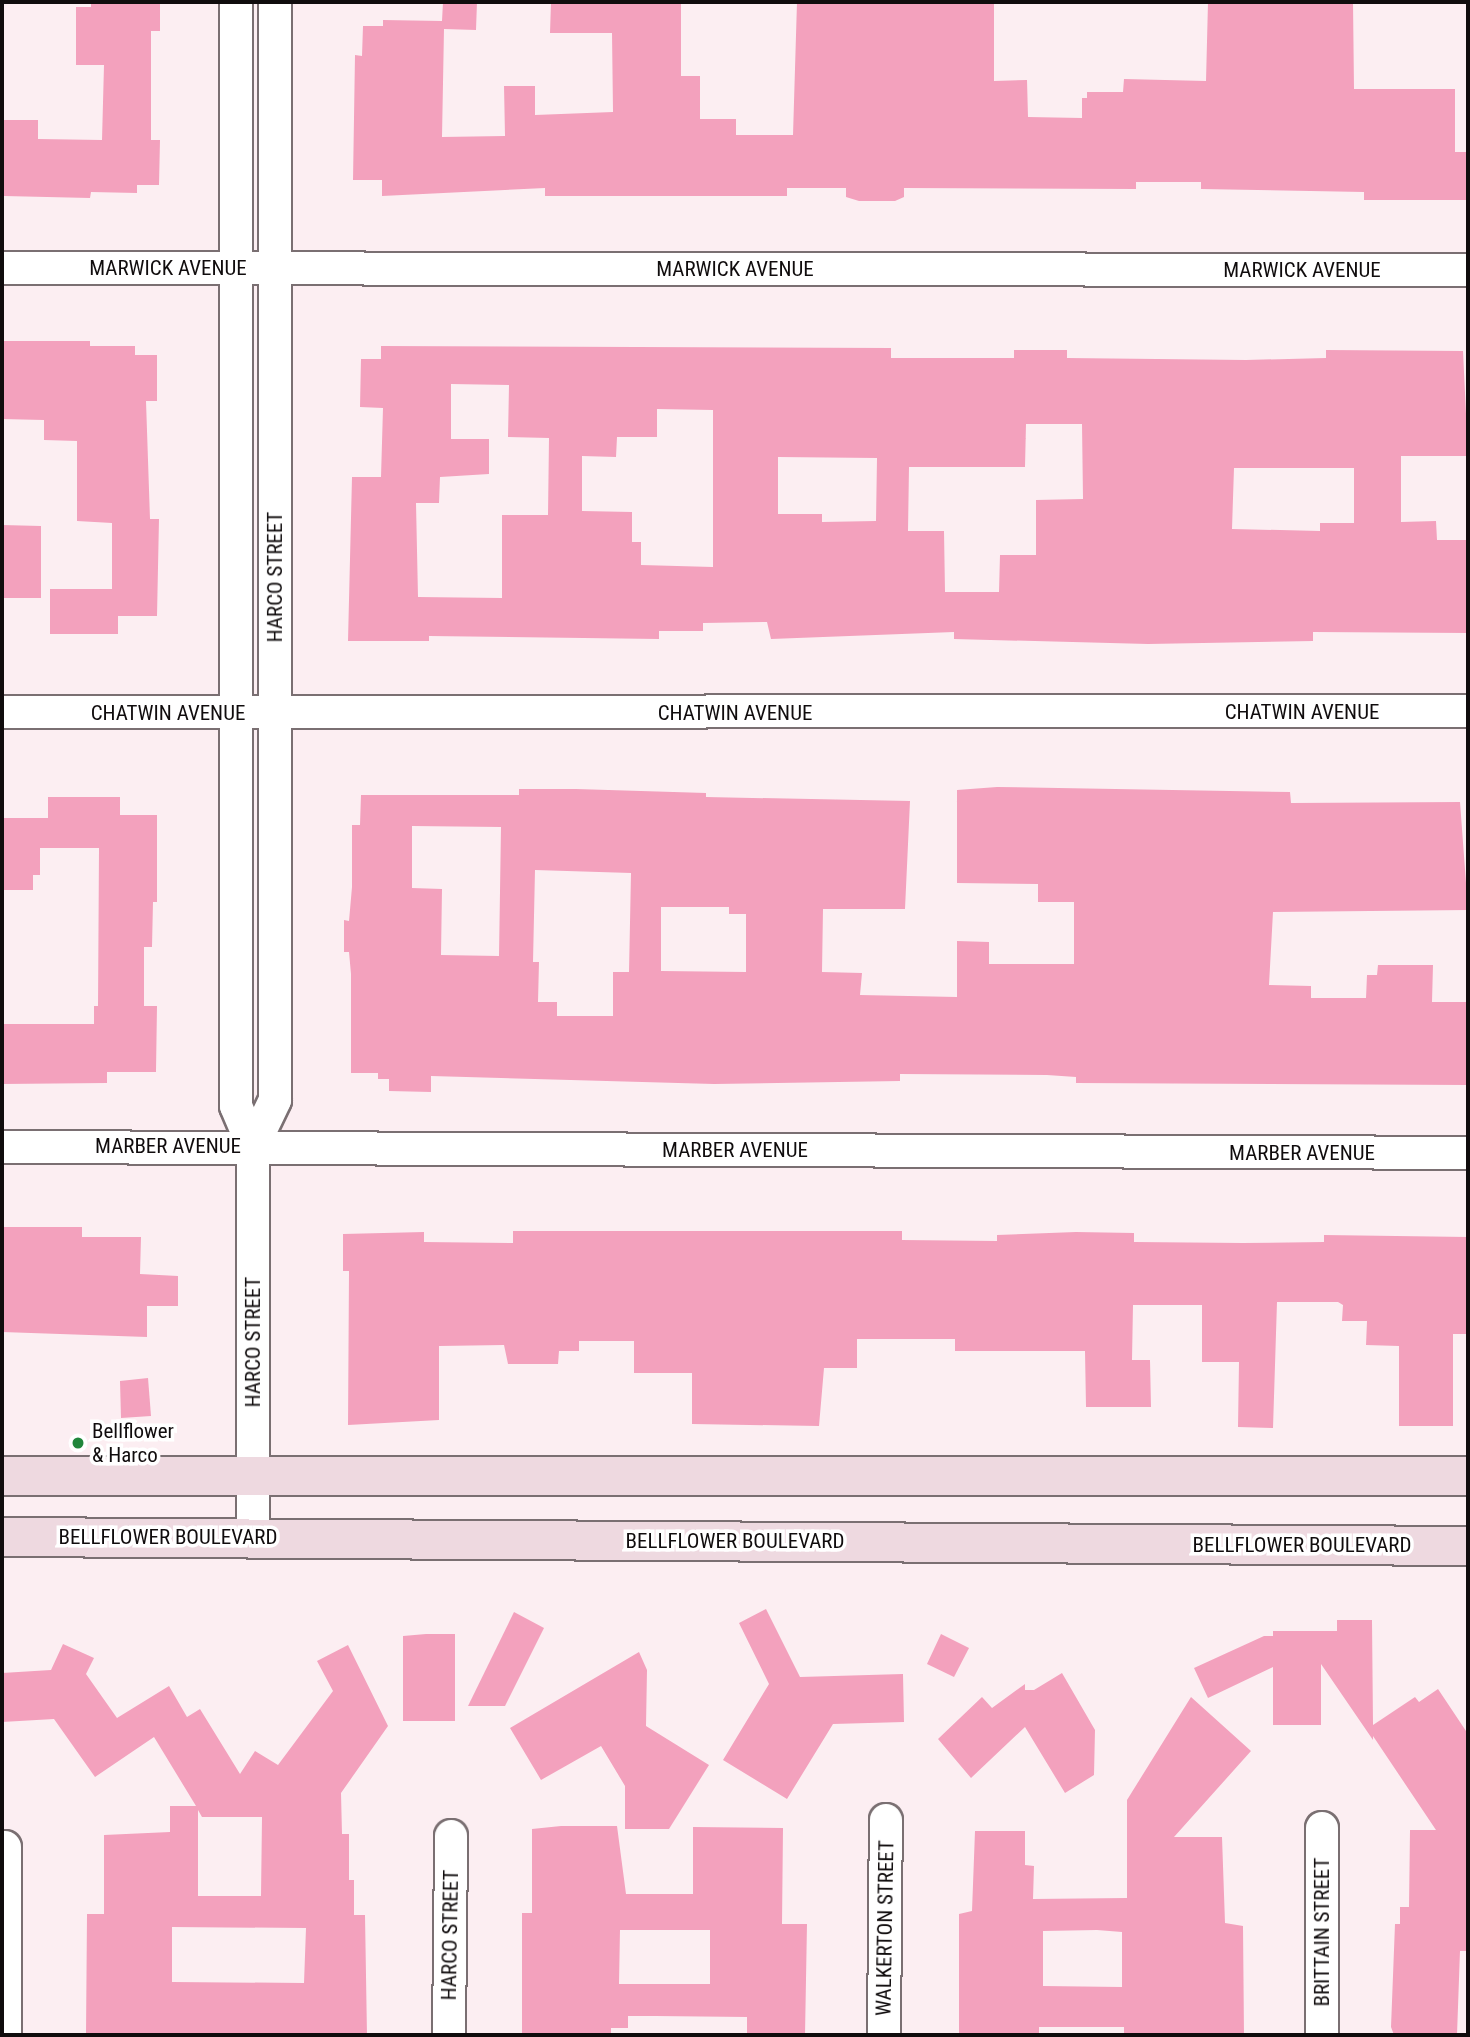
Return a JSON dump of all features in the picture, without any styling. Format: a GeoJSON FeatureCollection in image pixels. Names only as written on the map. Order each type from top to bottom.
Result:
{"type":"FeatureCollection","features":[{"type":"Feature","properties":{"kind":"main road"},"geometry":{"type":"LineString","coordinates":[[2,1476],[1468,1476]]}},
{"type":"Feature","properties":{"kind":"main road","name":"BELLFLOWER BOULEVARD"},"geometry":{"type":"LineString","coordinates":[[2,1536],[1468,1546]]}},
{"type":"Feature","properties":{"kind":"street","name":"HARCO STREET"},"geometry":{"type":"LineString","coordinates":[[236,2],[236,1105],[253,1146],[253,1538]]}},
{"type":"Feature","properties":{"kind":"street","name":"HARCO STREET"},"geometry":{"type":"LineString","coordinates":[[253,1146],[275,1100],[275,2]]}},
{"type":"Feature","properties":{"kind":"street","name":"MARWICK AVENUE"},"geometry":{"type":"LineString","coordinates":[[2,268],[1468,270]]}},
{"type":"Feature","properties":{"kind":"street","name":"CHATWIN AVENUE"},"geometry":{"type":"LineString","coordinates":[[2,712],[274,714],[1468,711]]}},
{"type":"Feature","properties":{"kind":"street","name":"MARBER AVENUE"},"geometry":{"type":"LineString","coordinates":[[2,1147],[1468,1153]]}},
{"type":"Feature","properties":{"kind":"street","name":"WALKERTON STREET"},"geometry":{"type":"LineString","coordinates":[[884,2035],[886,1820]]}},
{"type":"Feature","properties":{"kind":"street","name":"BRITTAIN STREET"},"geometry":{"type":"LineString","coordinates":[[1322,1828],[1322,2035]]}},
{"type":"Feature","properties":{"kind":"street","name":"HARCO STREET"},"geometry":{"type":"LineString","coordinates":[[449,2035],[451,1836]]}},
{"type":"Feature","properties":{"kind":"street"},"geometry":{"type":"LineString","coordinates":[[5,1847],[5,2035]]}},
{"type":"Feature","properties":{"kind":"building"},"geometry":{"type":"Polygon","coordinates":[[[91,2],[160,2],[160,31],[151,31],[151,140],[160,140],[159,185],[137,185],[137,193],[91,192],[90,198],[4,196],[2,120],[38,120],[38,139],[102,140],[104,65],[76,65],[76,7],[91,7],[91,2]]]}},
{"type":"Feature","properties":{"kind":"building"},"geometry":{"type":"Polygon","coordinates":[[[443,2],[477,2],[476,30],[444,29],[442,137],[505,136],[504,86],[535,86],[535,115],[613,112],[612,33],[550,33],[551,2],[681,2],[681,76],[700,76],[700,119],[736,119],[736,135],[793,135],[797,2],[994,2],[994,81],[1027,80],[1028,117],[1082,118],[1082,98],[1087,98],[1087,92],[1123,92],[1124,79],[1206,81],[1208,2],[1353,2],[1354,89],[1455,89],[1455,152],[1468,152],[1468,200],[1364,200],[1364,192],[1201,189],[1201,182],[1136,182],[1136,189],[904,188],[904,197],[895,201],[859,201],[846,197],[846,188],[787,188],[787,196],[545,196],[545,188],[382,196],[382,180],[353,180],[355,55],[362,56],[363,26],[383,26],[383,20],[442,21],[443,2]]]}},
{"type":"Feature","properties":{"kind":"building"},"geometry":{"type":"Polygon","coordinates":[[[4,341],[90,341],[90,346],[135,346],[135,355],[157,355],[157,401],[146,401],[150,519],[159,519],[157,616],[118,616],[118,634],[50,634],[50,589],[112,589],[112,523],[77,521],[77,441],[44,440],[44,420],[2,419],[4,341]]]}},
{"type":"Feature","properties":{"kind":"building"},"geometry":{"type":"Polygon","coordinates":[[[381,346],[891,348],[891,358],[1014,358],[1014,350],[1067,350],[1067,358],[1246,360],[1326,358],[1326,350],[1463,351],[1468,456],[1401,456],[1401,522],[1436,521],[1437,540],[1468,540],[1468,633],[1313,632],[1313,641],[1148,644],[954,639],[954,632],[771,639],[767,622],[703,623],[703,631],[659,631],[659,639],[429,636],[429,641],[348,641],[352,477],[381,477],[383,408],[360,407],[361,359],[381,359],[381,346]],[[451,384],[451,439],[489,439],[489,474],[440,477],[439,503],[416,503],[418,597],[502,598],[502,515],[548,515],[549,438],[508,437],[509,385],[451,384]],[[657,409],[657,437],[617,437],[616,457],[582,456],[582,511],[632,512],[632,542],[641,542],[641,565],[713,567],[713,410],[657,409]],[[1026,424],[1025,467],[909,467],[908,531],[944,531],[945,592],[999,592],[1000,555],[1036,555],[1036,500],[1083,499],[1082,424],[1026,424]],[[778,457],[778,514],[822,514],[822,522],[876,521],[877,458],[778,457]],[[1234,468],[1232,529],[1320,531],[1320,523],[1354,523],[1354,468],[1234,468]]]}},
{"type":"Feature","properties":{"kind":"building"},"geometry":{"type":"Polygon","coordinates":[[[2,525],[41,526],[41,598],[2,598],[2,525]]]}},
{"type":"Feature","properties":{"kind":"building"},"geometry":{"type":"Polygon","coordinates":[[[997,787],[1290,792],[1291,803],[1460,802],[1468,910],[1273,912],[1269,985],[1311,986],[1311,998],[1366,998],[1367,975],[1377,975],[1378,965],[1433,965],[1432,1002],[1468,1002],[1467,1085],[1076,1083],[1076,1077],[1047,1075],[900,1074],[900,1081],[714,1084],[431,1076],[431,1092],[389,1091],[389,1079],[378,1079],[378,1073],[351,1073],[351,974],[349,952],[344,952],[344,920],[349,921],[352,825],[360,825],[361,795],[519,795],[519,789],[576,789],[706,793],[706,797],[910,801],[905,909],[823,909],[822,972],[862,973],[860,995],[957,997],[957,941],[989,942],[989,964],[1074,964],[1074,902],[1038,902],[1038,884],[957,883],[957,790],[997,787]],[[412,826],[412,888],[442,889],[441,955],[499,956],[501,827],[412,826]],[[535,870],[533,962],[539,962],[538,1002],[557,1002],[557,1016],[613,1016],[613,972],[629,972],[631,873],[535,870]],[[661,907],[661,971],[746,972],[746,914],[729,914],[729,907],[661,907]]]}},
{"type":"Feature","properties":{"kind":"building"},"geometry":{"type":"Polygon","coordinates":[[[48,797],[120,797],[120,815],[157,815],[157,902],[153,902],[152,947],[144,947],[144,1006],[157,1006],[156,1072],[107,1072],[107,1083],[2,1084],[2,1024],[94,1024],[94,1006],[98,1006],[99,848],[40,848],[40,875],[33,875],[33,890],[2,890],[2,818],[48,818],[48,797]]]}},
{"type":"Feature","properties":{"kind":"building"},"geometry":{"type":"Polygon","coordinates":[[[2,1227],[82,1227],[82,1237],[141,1237],[140,1274],[178,1276],[178,1306],[147,1306],[147,1337],[2,1332],[2,1227]]]}},
{"type":"Feature","properties":{"kind":"building"},"geometry":{"type":"Polygon","coordinates":[[[513,1231],[902,1231],[902,1240],[997,1241],[997,1235],[1076,1232],[1134,1233],[1134,1242],[1243,1243],[1324,1242],[1324,1235],[1468,1237],[1468,1334],[1453,1334],[1453,1426],[1399,1426],[1399,1346],[1366,1345],[1367,1321],[1342,1321],[1343,1305],[1338,1302],[1277,1302],[1273,1428],[1238,1427],[1239,1362],[1202,1362],[1202,1305],[1133,1305],[1132,1360],[1150,1360],[1151,1407],[1086,1407],[1085,1351],[955,1351],[955,1339],[857,1339],[857,1368],[824,1368],[819,1426],[692,1424],[692,1373],[634,1373],[634,1341],[579,1341],[579,1351],[559,1351],[558,1364],[508,1364],[504,1345],[439,1346],[439,1420],[348,1425],[349,1271],[343,1271],[343,1234],[424,1232],[424,1242],[513,1243],[513,1231]]]}},
{"type":"Feature","properties":{"kind":"building"},"geometry":{"type":"Polygon","coordinates":[[[148,1378],[151,1416],[121,1418],[120,1381],[148,1378]]]}},
{"type":"Feature","properties":{"kind":"building"},"geometry":{"type":"Polygon","coordinates":[[[766,1609],[800,1677],[903,1674],[904,1722],[833,1724],[787,1799],[723,1760],[769,1684],[739,1623],[766,1609]]]}},
{"type":"Feature","properties":{"kind":"building"},"geometry":{"type":"Polygon","coordinates":[[[514,1612],[544,1628],[505,1706],[468,1706],[514,1612]]]}},
{"type":"Feature","properties":{"kind":"building"},"geometry":{"type":"Polygon","coordinates":[[[1337,1620],[1372,1620],[1373,1725],[1415,1697],[1419,1702],[1438,1689],[1468,1734],[1468,1951],[1460,1951],[1457,2035],[1394,2035],[1391,2027],[1395,1924],[1400,1924],[1400,1907],[1409,1907],[1410,1830],[1436,1830],[1373,1736],[1373,1740],[1321,1664],[1321,1725],[1273,1725],[1273,1667],[1208,1698],[1194,1668],[1264,1636],[1273,1636],[1273,1631],[1337,1631],[1337,1620]]]}},
{"type":"Feature","properties":{"kind":"building"},"geometry":{"type":"Polygon","coordinates":[[[455,1634],[455,1721],[403,1721],[403,1636],[455,1634]]]}},
{"type":"Feature","properties":{"kind":"building"},"geometry":{"type":"Polygon","coordinates":[[[941,1634],[969,1648],[954,1677],[927,1664],[941,1634]]]}},
{"type":"Feature","properties":{"kind":"building"},"geometry":{"type":"Polygon","coordinates":[[[63,1644],[94,1658],[86,1674],[117,1718],[169,1686],[187,1717],[200,1709],[240,1774],[255,1751],[278,1765],[333,1691],[317,1661],[348,1645],[388,1726],[341,1793],[342,1834],[349,1834],[349,1880],[354,1880],[354,1915],[365,1915],[367,2035],[86,2035],[87,1914],[104,1914],[104,1835],[170,1832],[170,1806],[196,1806],[154,1737],[95,1777],[54,1719],[2,1722],[2,1673],[51,1670],[63,1644]],[[198,1810],[198,1896],[261,1896],[262,1817],[202,1817],[198,1810]],[[172,1927],[172,1982],[304,1983],[306,1928],[172,1927]]]}},
{"type":"Feature","properties":{"kind":"building"},"geometry":{"type":"Polygon","coordinates":[[[639,1652],[647,1670],[646,1726],[709,1765],[669,1829],[625,1829],[625,1786],[601,1746],[541,1780],[510,1728],[639,1652]]]}},
{"type":"Feature","properties":{"kind":"building"},"geometry":{"type":"Polygon","coordinates":[[[1062,1673],[1095,1730],[1094,1775],[1065,1793],[1025,1727],[971,1778],[938,1739],[982,1697],[992,1708],[1025,1684],[1025,1690],[1034,1690],[1062,1673]]]}},
{"type":"Feature","properties":{"kind":"building"},"geometry":{"type":"Polygon","coordinates":[[[1191,1697],[1251,1751],[1174,1837],[1222,1837],[1225,1923],[1243,1926],[1244,2035],[1124,2035],[1124,2027],[1039,2027],[1039,2035],[959,2035],[959,1914],[972,1911],[975,1831],[1025,1831],[1025,1865],[1034,1866],[1033,1899],[1127,1898],[1127,1800],[1191,1697]],[[1043,1931],[1043,1986],[1122,1987],[1122,1932],[1043,1931]]]}},
{"type":"Feature","properties":{"kind":"building"},"geometry":{"type":"Polygon","coordinates":[[[617,1826],[626,1894],[693,1894],[693,1827],[783,1828],[782,1924],[807,1924],[805,2035],[747,2035],[747,2017],[628,2016],[628,2028],[611,2028],[611,2035],[522,2035],[522,1913],[532,1913],[532,1829],[617,1826]],[[620,1930],[619,1984],[710,1984],[710,1930],[620,1930]]]}},
{"type":"Feature","properties":{"kind":"place","name":"Bellflower & Harco"},"geometry":{"type":"Point","coordinates":[78,1443]}}]}
